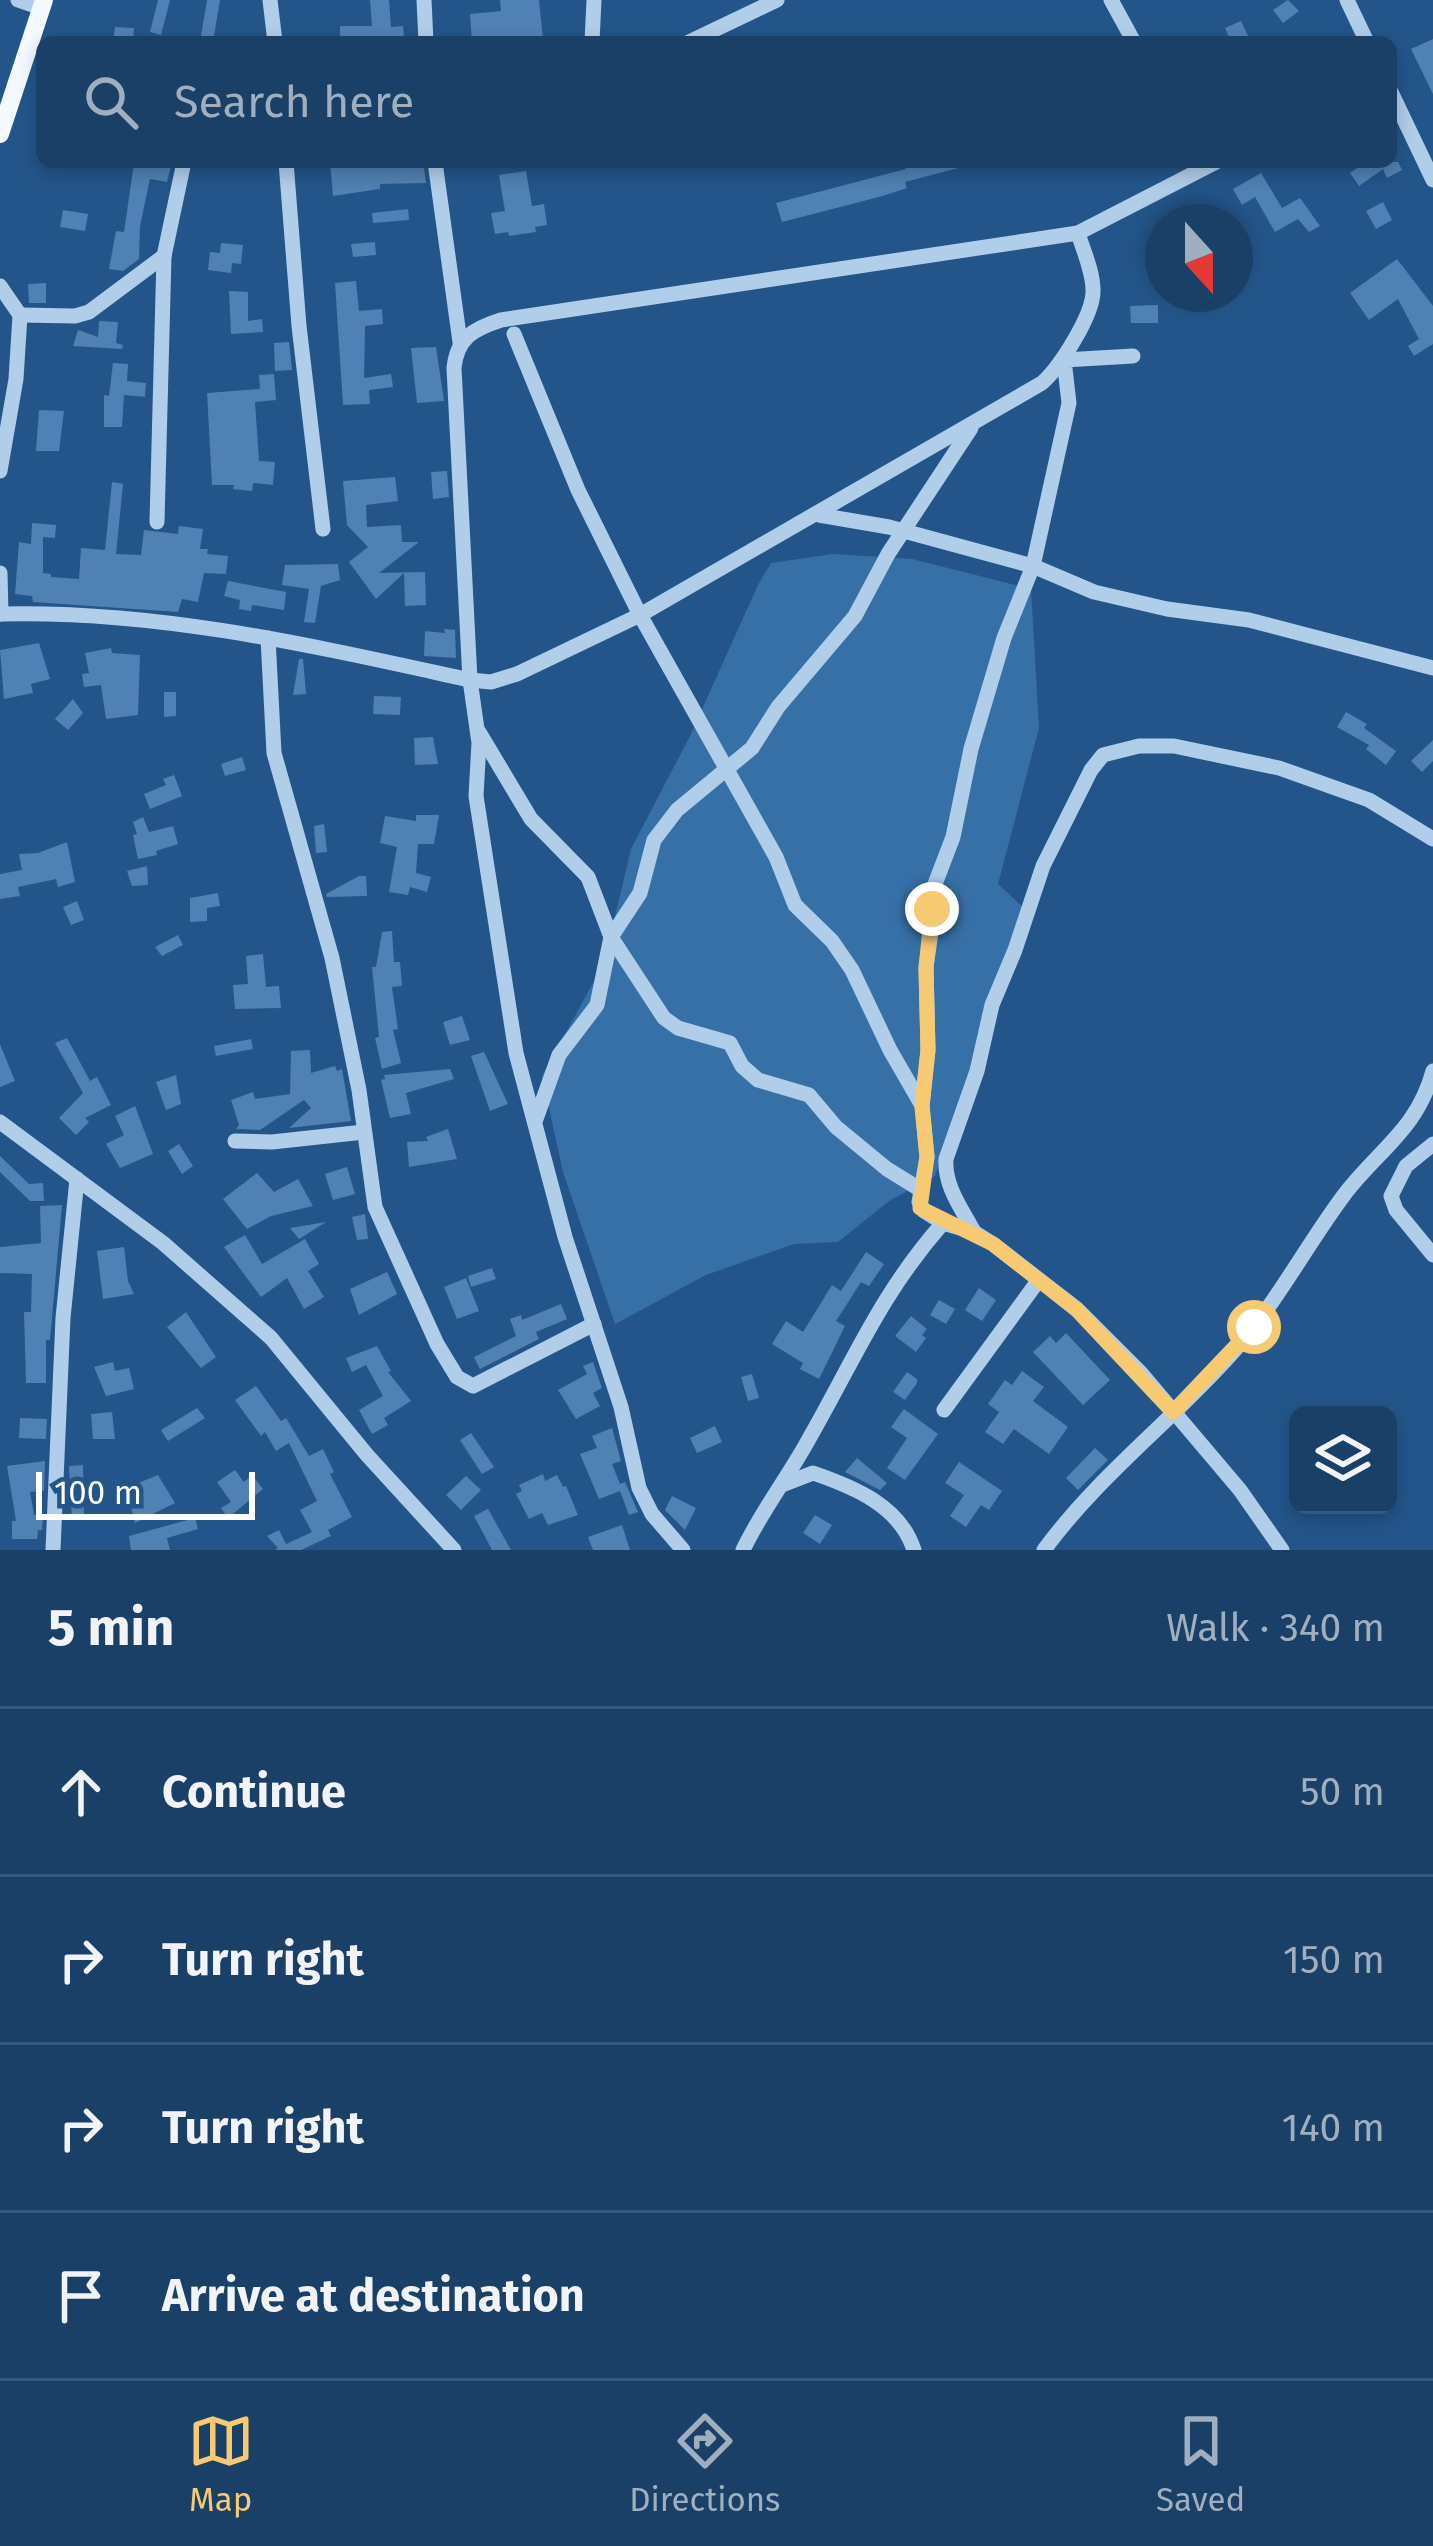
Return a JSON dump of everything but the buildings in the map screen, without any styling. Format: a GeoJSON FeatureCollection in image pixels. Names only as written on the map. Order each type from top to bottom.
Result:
{"type":"FeatureCollection","features":[{"type":"Feature","properties":{"kind":"main road"},"geometry":{"type":"LineString","coordinates":[[38,36],[42,4]]}},
{"type":"Feature","properties":{"kind":"main road"},"geometry":{"type":"LineString","coordinates":[[0,134],[36,45]]}},
{"type":"Feature","properties":{"kind":"street"},"geometry":{"type":"LineString","coordinates":[[18,0],[42,4]]}},
{"type":"Feature","properties":{"kind":"street"},"geometry":{"type":"LineString","coordinates":[[270,0],[274,36]]}},
{"type":"Feature","properties":{"kind":"street"},"geometry":{"type":"LineString","coordinates":[[424,0],[426,36]]}},
{"type":"Feature","properties":{"kind":"street"},"geometry":{"type":"LineString","coordinates":[[592,36],[594,0]]}},
{"type":"Feature","properties":{"kind":"street"},"geometry":{"type":"LineString","coordinates":[[702,36],[777,0]]}},
{"type":"Feature","properties":{"kind":"street"},"geometry":{"type":"LineString","coordinates":[[1112,0],[1131,36]]}},
{"type":"Feature","properties":{"kind":"street"},"geometry":{"type":"LineString","coordinates":[[1347,0],[1364,36]]}},
{"type":"Feature","properties":{"kind":"street"},"geometry":{"type":"LineString","coordinates":[[1397,105],[1433,180]]}},
{"type":"Feature","properties":{"kind":"street"},"geometry":{"type":"LineString","coordinates":[[157,522],[164,256],[183,168]]}},
{"type":"Feature","properties":{"kind":"street"},"geometry":{"type":"LineString","coordinates":[[286,168],[322,529]]}},
{"type":"Feature","properties":{"kind":"street"},"geometry":{"type":"LineString","coordinates":[[436,168],[460,342],[454,368],[470,680],[477,730],[476,796],[516,1053],[565,1237],[621,1407],[639,1488],[652,1514],[682,1550]]}},
{"type":"Feature","properties":{"kind":"street"},"geometry":{"type":"LineString","coordinates":[[460,342],[470,332],[501,320],[1078,233],[1199,168]]}},
{"type":"Feature","properties":{"kind":"street"},"geometry":{"type":"LineString","coordinates":[[0,573],[0,614],[149,618],[470,680],[491,682],[517,674],[640,615],[1042,383],[1064,360],[1093,292],[1078,233]]}},
{"type":"Feature","properties":{"kind":"street"},"geometry":{"type":"LineString","coordinates":[[20,315],[82,315],[164,256]]}},
{"type":"Feature","properties":{"kind":"street"},"geometry":{"type":"LineString","coordinates":[[0,286],[20,315],[16,379],[0,471]]}},
{"type":"Feature","properties":{"kind":"street"},"geometry":{"type":"LineString","coordinates":[[514,334],[569,470],[640,615],[776,857],[790,896],[852,970],[922,1106]]}},
{"type":"Feature","properties":{"kind":"street"},"geometry":{"type":"LineString","coordinates":[[1064,360],[1133,356]]}},
{"type":"Feature","properties":{"kind":"street"},"geometry":{"type":"LineString","coordinates":[[1064,360],[1069,403],[1033,566],[1004,638],[971,749],[950,849],[930,897],[928,1050],[922,1106],[927,1157],[919,1202],[943,1223],[974,1232],[1088,1320],[1240,1490],[1282,1550]]}},
{"type":"Feature","properties":{"kind":"street"},"geometry":{"type":"LineString","coordinates":[[536,1119],[559,1055],[597,1005],[611,937],[640,893],[654,840],[677,810],[764,733],[778,707],[855,616],[972,425]]}},
{"type":"Feature","properties":{"kind":"street"},"geometry":{"type":"LineString","coordinates":[[816,515],[905,531],[1033,566],[1094,592],[1167,609],[1249,620],[1433,668]]}},
{"type":"Feature","properties":{"kind":"street"},"geometry":{"type":"LineString","coordinates":[[268,638],[274,753],[332,958],[359,1090],[369,1184],[383,1231],[437,1344],[465,1384],[486,1381],[594,1324]]}},
{"type":"Feature","properties":{"kind":"street"},"geometry":{"type":"LineString","coordinates":[[477,730],[531,819],[588,878],[611,937],[664,1018],[674,1027],[730,1043],[742,1066],[758,1080],[809,1095],[836,1127],[921,1190]]}},
{"type":"Feature","properties":{"kind":"street"},"geometry":{"type":"LineString","coordinates":[[974,1232],[953,1194],[946,1159],[977,1071],[992,1005],[1043,866],[1103,755],[1139,746],[1174,746],[1279,768],[1370,800],[1433,839]]}},
{"type":"Feature","properties":{"kind":"street"},"geometry":{"type":"LineString","coordinates":[[1045,1550],[1129,1454],[1254,1327],[1348,1191],[1406,1129],[1427,1093],[1433,1071]]}},
{"type":"Feature","properties":{"kind":"street"},"geometry":{"type":"LineString","coordinates":[[0,1122],[163,1243],[271,1338],[367,1455],[454,1550]]}},
{"type":"Feature","properties":{"kind":"street"},"geometry":{"type":"LineString","coordinates":[[235,1141],[364,1132]]}},
{"type":"Feature","properties":{"kind":"street"},"geometry":{"type":"LineString","coordinates":[[1433,1144],[1406,1166],[1391,1196],[1396,1210],[1433,1256]]}},
{"type":"Feature","properties":{"kind":"street"},"geometry":{"type":"LineString","coordinates":[[52,1550],[63,1318],[77,1179]]}},
{"type":"Feature","properties":{"kind":"street"},"geometry":{"type":"LineString","coordinates":[[743,1550],[809,1440],[887,1292],[943,1223]]}},
{"type":"Feature","properties":{"kind":"street"},"geometry":{"type":"LineString","coordinates":[[944,1410],[1038,1281]]}},
{"type":"Feature","properties":{"kind":"street"},"geometry":{"type":"LineString","coordinates":[[779,1486],[813,1473],[834,1480],[894,1515],[914,1550]]}},
{"type":"Feature","properties":{"kind":"shaded area"},"geometry":{"type":"Polygon","coordinates":[[[833,554],[912,559],[1031,589],[1039,728],[998,884],[1026,910],[935,1176],[889,1201],[838,1242],[794,1244],[706,1275],[615,1324],[563,1172],[542,1076],[604,963],[631,849],[690,736],[758,585],[771,563],[833,554]]]}},
{"type":"Feature","properties":{"kind":"route"},"geometry":{"type":"LineString","coordinates":[[932,909],[922,1106],[927,1157],[920,1208],[993,1244],[1077,1310],[1173,1412],[1254,1327]]}}]}
